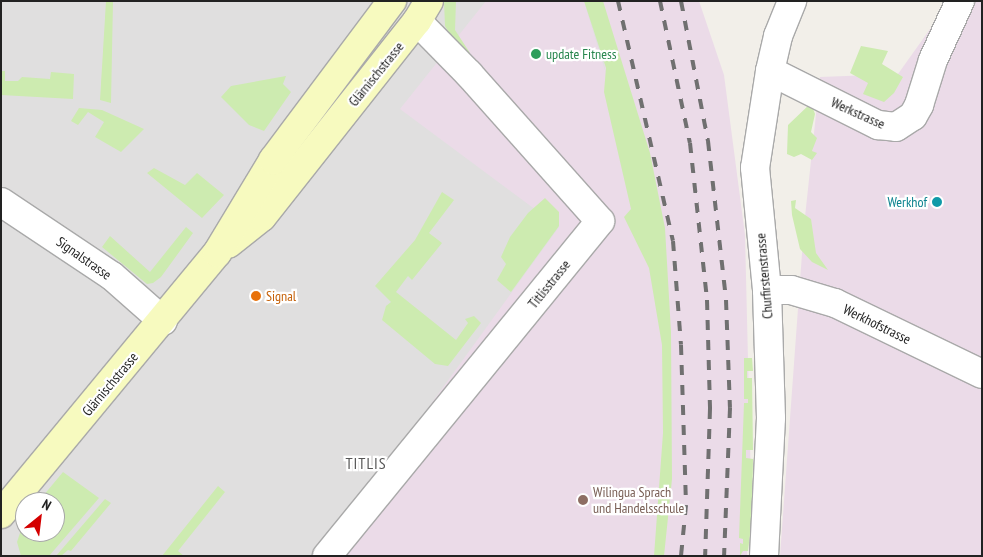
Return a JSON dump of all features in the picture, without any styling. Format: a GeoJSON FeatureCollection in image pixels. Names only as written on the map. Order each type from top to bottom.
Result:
{"type":"FeatureCollection","features":[{"type":"Feature","properties":{"kind":"street","name":"Glärnischstrasse"},"geometry":{"type":"LineString","coordinates":[[1,514],[163,321],[217,252],[272,160],[392,1]]}},
{"type":"Feature","properties":{"kind":"street","name":"Churfirstenstrasse"},"geometry":{"type":"LineString","coordinates":[[764,556],[771,418],[767,290],[756,168],[770,71],[778,36],[792,1]]}},
{"type":"Feature","properties":{"kind":"street","name":"Werkstrasse"},"geometry":{"type":"LineString","coordinates":[[770,71],[878,125],[896,127],[913,116],[919,105],[933,60],[960,1]]}},
{"type":"Feature","properties":{"kind":"street","name":"Glärnischstrasse"},"geometry":{"type":"LineString","coordinates":[[217,252],[262,217],[423,11]]}},
{"type":"Feature","properties":{"kind":"street","name":"Titlisstrasse"},"geometry":{"type":"LineString","coordinates":[[327,556],[600,221],[469,74],[423,11]]}},
{"type":"Feature","properties":{"kind":"street","name":"Signalstrasse"},"geometry":{"type":"LineString","coordinates":[[1,202],[112,276],[163,321]]}},
{"type":"Feature","properties":{"kind":"street","name":"Werkhofstrasse"},"geometry":{"type":"LineString","coordinates":[[767,290],[791,290],[835,303],[982,374]]}},
{"type":"Feature","properties":{"kind":"shaded area"},"geometry":{"type":"Polygon","coordinates":[[[1,1],[594,1],[660,310],[661,482],[650,556],[1,556],[1,1]]]}},
{"type":"Feature","properties":{"kind":"shaded area"},"geometry":{"type":"Polygon","coordinates":[[[486,1],[584,1],[606,74],[594,1],[699,1],[724,75],[745,235],[751,484],[747,556],[321,556],[559,227],[400,109],[486,1]]]}},
{"type":"Feature","properties":{"kind":"shaded area"},"geometry":{"type":"Polygon","coordinates":[[[950,1],[982,1],[982,556],[780,556],[804,226],[820,77],[898,74],[950,1]]]}},
{"type":"Feature","properties":{"kind":"green space"},"geometry":{"type":"Polygon","coordinates":[[[106,1],[113,1],[111,103],[100,100],[106,1]]]}},
{"type":"Feature","properties":{"kind":"green space"},"geometry":{"type":"Polygon","coordinates":[[[444,1],[456,1],[455,30],[470,53],[467,54],[456,44],[445,26],[444,1]]]}},
{"type":"Feature","properties":{"kind":"green space"},"geometry":{"type":"Polygon","coordinates":[[[584,1],[603,1],[650,153],[665,228],[671,332],[672,479],[664,556],[654,556],[663,433],[662,345],[649,268],[624,217],[631,209],[604,92],[606,68],[584,1]]]}},
{"type":"Feature","properties":{"kind":"green space"},"geometry":{"type":"Polygon","coordinates":[[[861,46],[888,51],[882,64],[903,77],[894,93],[884,102],[863,94],[868,83],[850,73],[861,46]]]}},
{"type":"Feature","properties":{"kind":"green space"},"geometry":{"type":"Polygon","coordinates":[[[1,71],[5,71],[5,81],[18,81],[22,77],[50,79],[51,72],[74,74],[73,99],[1,95],[1,71]]]}},
{"type":"Feature","properties":{"kind":"green space"},"geometry":{"type":"Polygon","coordinates":[[[286,76],[283,84],[291,92],[264,131],[249,125],[221,97],[231,86],[286,76]]]}},
{"type":"Feature","properties":{"kind":"green space"},"geometry":{"type":"Polygon","coordinates":[[[811,103],[815,114],[811,132],[817,138],[812,151],[817,153],[812,160],[801,154],[794,157],[787,154],[788,125],[811,103]]]}},
{"type":"Feature","properties":{"kind":"green space"},"geometry":{"type":"Polygon","coordinates":[[[79,108],[102,110],[144,129],[121,152],[95,137],[104,122],[88,112],[78,125],[71,121],[79,108]]]}},
{"type":"Feature","properties":{"kind":"green space"},"geometry":{"type":"Polygon","coordinates":[[[154,168],[185,185],[197,173],[224,195],[202,218],[147,173],[154,168]]]}},
{"type":"Feature","properties":{"kind":"green space"},"geometry":{"type":"Polygon","coordinates":[[[442,192],[454,200],[429,233],[442,243],[412,280],[408,276],[396,292],[456,340],[468,323],[465,319],[474,316],[481,323],[448,366],[435,364],[382,320],[386,306],[391,302],[375,286],[415,240],[442,192]]]}},
{"type":"Feature","properties":{"kind":"green space"},"geometry":{"type":"Polygon","coordinates":[[[545,198],[559,212],[559,226],[511,292],[497,280],[506,264],[501,257],[510,237],[528,213],[545,198]]]}},
{"type":"Feature","properties":{"kind":"green space"},"geometry":{"type":"Polygon","coordinates":[[[796,200],[795,208],[811,219],[816,253],[828,270],[812,262],[800,249],[792,215],[791,201],[796,200]]]}},
{"type":"Feature","properties":{"kind":"green space"},"geometry":{"type":"Polygon","coordinates":[[[186,227],[193,233],[161,277],[153,283],[147,284],[102,247],[110,236],[150,272],[186,227]]]}},
{"type":"Feature","properties":{"kind":"green space"},"geometry":{"type":"Polygon","coordinates":[[[744,358],[752,358],[753,371],[747,371],[747,378],[752,378],[753,450],[746,450],[746,458],[753,459],[752,519],[748,551],[743,551],[740,556],[740,543],[743,544],[743,539],[739,538],[744,403],[748,403],[748,399],[744,399],[744,358]]]}},
{"type":"Feature","properties":{"kind":"green space"},"geometry":{"type":"Polygon","coordinates":[[[63,472],[99,498],[65,537],[65,492],[46,492],[63,472]]]}},
{"type":"Feature","properties":{"kind":"green space"},"geometry":{"type":"Polygon","coordinates":[[[218,486],[225,492],[178,551],[184,556],[162,556],[218,486]]]}},
{"type":"Feature","properties":{"kind":"green space"},"geometry":{"type":"Polygon","coordinates":[[[105,499],[111,503],[71,551],[68,550],[61,556],[56,556],[105,499]]]}},
{"type":"Feature","properties":{"kind":"green space"},"geometry":{"type":"Polygon","coordinates":[[[17,542],[61,542],[49,556],[21,556],[17,542]]]}},
{"type":"Feature","properties":{"kind":"railway"},"geometry":{"type":"LineString","coordinates":[[618,1],[673,241],[681,345],[686,505],[681,556]]}},
{"type":"Feature","properties":{"kind":"railway"},"geometry":{"type":"LineString","coordinates":[[660,1],[690,143],[707,300],[710,409],[705,556]]}},
{"type":"Feature","properties":{"kind":"railway"},"geometry":{"type":"LineString","coordinates":[[681,1],[708,141],[726,300],[730,408],[724,556]]}},
{"type":"Feature","properties":{"kind":"place","name":"update Fitness"},"geometry":{"type":"Point","coordinates":[536,54]}},
{"type":"Feature","properties":{"kind":"place","name":"Werkhof"},"geometry":{"type":"Point","coordinates":[937,202]}},
{"type":"Feature","properties":{"kind":"place","name":"Signal"},"geometry":{"type":"Point","coordinates":[256,296]}},
{"type":"Feature","properties":{"kind":"place","name":"Wilingua Sprach und Handelsschule"},"geometry":{"type":"Point","coordinates":[583,500]}},
{"type":"Feature","properties":{"kind":"district","name":"TITLIS"},"geometry":{"type":"Point","coordinates":[366,463]}}]}
